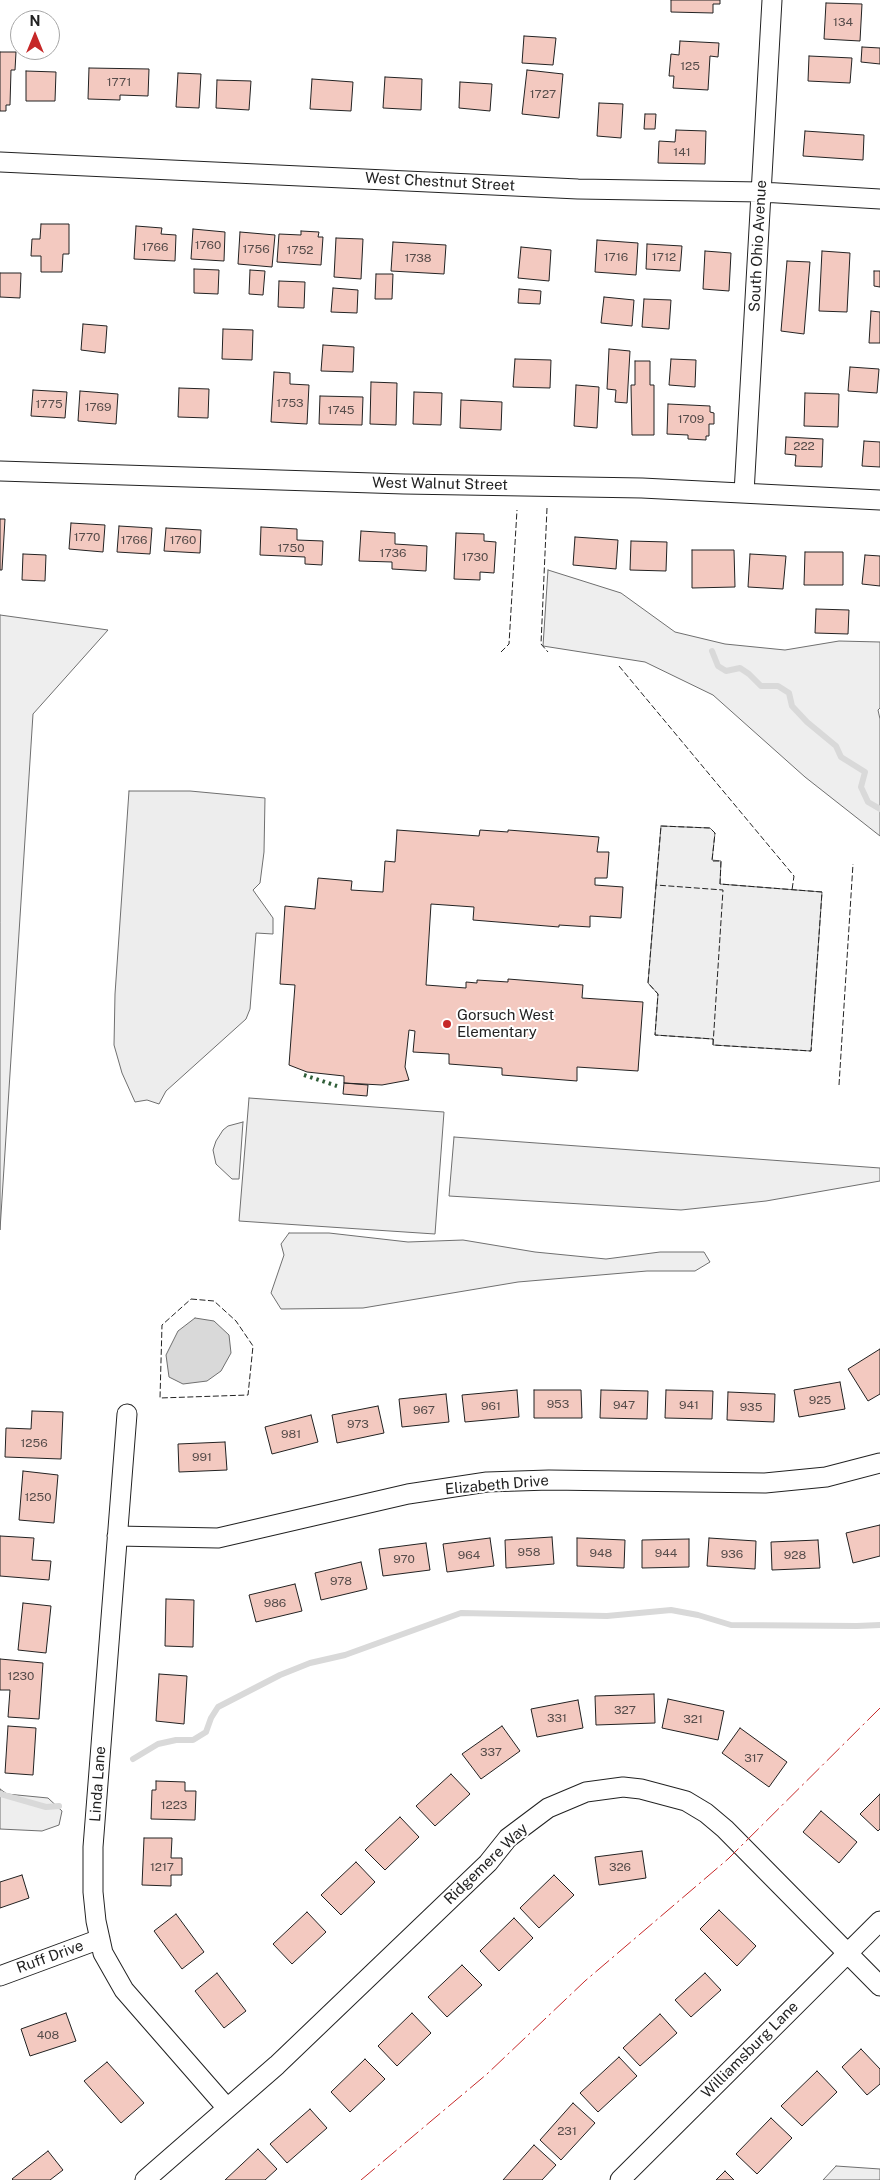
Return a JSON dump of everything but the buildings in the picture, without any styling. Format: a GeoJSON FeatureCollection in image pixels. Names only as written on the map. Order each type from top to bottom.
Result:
{"type":"FeatureCollection","features":[{"type":"Feature","properties":{"kind":"street","name":"South Ohio Avenue"},"geometry":{"type":"LineString","coordinates":[[744,493],[772,0]]}},
{"type":"Feature","properties":{"kind":"street","name":"West Chestnut Street"},"geometry":{"type":"LineString","coordinates":[[0,162],[578,189],[761,192],[880,199]]}},
{"type":"Feature","properties":{"kind":"street","name":"West Walnut Street"},"geometry":{"type":"LineString","coordinates":[[0,471],[394,484],[642,488],[880,500]]}},
{"type":"Feature","properties":{"kind":"street","name":"Linda Lane"},"geometry":{"type":"LineString","coordinates":[[127,1414],[93,1847],[93,1892],[100,1939],[107,1964],[124,1990],[227,2108]]}},
{"type":"Feature","properties":{"kind":"street","name":"Elizabeth Drive"},"geometry":{"type":"LineString","coordinates":[[117,1536],[218,1538],[400,1496],[487,1482],[549,1480],[765,1483],[826,1477],[880,1463]]}},
{"type":"Feature","properties":{"kind":"street","name":"Ridgemere Way"},"geometry":{"type":"LineString","coordinates":[[145,2180],[284,2059],[488,1863],[508,1838],[548,1808],[586,1792],[623,1787],[641,1789],[686,1801],[706,1813],[725,1828],[880,1986]]}},
{"type":"Feature","properties":{"kind":"street","name":"Williamsburg Lane"},"geometry":{"type":"LineString","coordinates":[[620,2180],[880,1921]]}},
{"type":"Feature","properties":{"kind":"street","name":"Ruff Drive"},"geometry":{"type":"LineString","coordinates":[[0,1976],[100,1939]]}},
{"type":"Feature","properties":{"kind":"shaded area"},"geometry":{"type":"Polygon","coordinates":[[[548,570],[621,593],[675,632],[725,644],[785,650],[839,641],[880,642],[880,708],[878,710],[880,719],[880,836],[805,777],[713,695],[645,662],[543,646],[548,570]]]}},
{"type":"Feature","properties":{"kind":"shaded area"},"geometry":{"type":"Polygon","coordinates":[[[0,615],[108,630],[33,714],[0,1230],[0,615]]]}},
{"type":"Feature","properties":{"kind":"shaded area"},"geometry":{"type":"Polygon","coordinates":[[[129,791],[190,791],[265,798],[264,852],[260,883],[253,890],[273,918],[273,934],[256,933],[250,1009],[246,1019],[166,1091],[159,1104],[147,1100],[135,1102],[122,1073],[114,1045],[115,994],[129,791]]]}},
{"type":"Feature","properties":{"kind":"shaded area"},"geometry":{"type":"Polygon","coordinates":[[[661,826],[710,828],[715,833],[712,860],[721,861],[720,884],[822,892],[811,1051],[713,1045],[713,1039],[655,1035],[658,994],[648,983],[661,826]]]}},
{"type":"Feature","properties":{"kind":"shaded area"},"geometry":{"type":"Polygon","coordinates":[[[249,1098],[444,1112],[435,1234],[239,1221],[249,1098]]]}},
{"type":"Feature","properties":{"kind":"shaded area"},"geometry":{"type":"Polygon","coordinates":[[[243,1122],[239,1179],[232,1179],[216,1164],[213,1150],[223,1130],[228,1126],[243,1122]]]}},
{"type":"Feature","properties":{"kind":"shaded area"},"geometry":{"type":"Polygon","coordinates":[[[454,1137],[880,1168],[880,1181],[766,1201],[681,1210],[449,1196],[454,1137]]]}},
{"type":"Feature","properties":{"kind":"shaded area"},"geometry":{"type":"Polygon","coordinates":[[[289,1233],[329,1233],[408,1242],[463,1240],[535,1252],[606,1259],[660,1252],[704,1252],[710,1262],[695,1271],[647,1271],[518,1282],[363,1308],[281,1309],[271,1293],[284,1255],[281,1244],[289,1233]]]}},
{"type":"Feature","properties":{"kind":"shaded area"},"geometry":{"type":"Polygon","coordinates":[[[195,1318],[214,1321],[229,1335],[231,1353],[221,1371],[207,1381],[183,1384],[169,1377],[166,1355],[178,1331],[195,1318]]]}},
{"type":"Feature","properties":{"kind":"shaded area"},"geometry":{"type":"Polygon","coordinates":[[[0,1789],[7,1794],[48,1798],[62,1811],[59,1825],[42,1831],[0,1829],[0,1789]]]}},
{"type":"Feature","properties":{"kind":"shaded area"},"geometry":{"type":"Polygon","coordinates":[[[836,2166],[880,2169],[880,2180],[823,2180],[836,2166]]]}},
{"type":"Feature","properties":{"kind":"waterway"},"geometry":{"type":"LineString","coordinates":[[712,651],[718,666],[726,671],[740,668],[761,686],[778,686],[789,693],[792,706],[807,722],[836,746],[841,757],[865,772],[861,787],[868,802],[880,809]]}},
{"type":"Feature","properties":{"kind":"waterway"},"geometry":{"type":"LineString","coordinates":[[133,1759],[158,1744],[176,1740],[193,1740],[206,1732],[211,1718],[218,1707],[280,1675],[310,1663],[345,1655],[461,1613],[607,1616],[671,1610],[698,1615],[731,1625],[880,1625]]}},
{"type":"Feature","properties":{"kind":"waterway"},"geometry":{"type":"LineString","coordinates":[[0,1794],[46,1807],[59,1806]]}},
{"type":"Feature","properties":{"kind":"hedge"},"geometry":{"type":"LineString","coordinates":[[304,1075],[337,1086]]}},
{"type":"Feature","properties":{"kind":"fence"},"geometry":{"type":"LineString","coordinates":[[547,508],[541,644],[548,652]]}},
{"type":"Feature","properties":{"kind":"fence"},"geometry":{"type":"LineString","coordinates":[[501,652],[509,644],[517,510]]}},
{"type":"Feature","properties":{"kind":"fence"},"geometry":{"type":"LineString","coordinates":[[619,666],[794,876],[792,890]]}},
{"type":"Feature","properties":{"kind":"fence"},"geometry":{"type":"LineString","coordinates":[[656,885],[661,826],[710,828],[715,833],[712,861],[721,861],[720,884],[822,892],[811,1051],[713,1045],[723,890],[656,885],[648,983],[658,994],[655,1035],[713,1039]]}},
{"type":"Feature","properties":{"kind":"fence"},"geometry":{"type":"LineString","coordinates":[[839,1085],[853,864]]}},
{"type":"Feature","properties":{"kind":"fence"},"geometry":{"type":"LineString","coordinates":[[191,1299],[214,1301],[236,1321],[253,1346],[248,1395],[160,1398],[162,1325],[191,1299]]}},
{"type":"Feature","properties":{"kind":"power"},"geometry":{"type":"LineString","coordinates":[[361,2180],[487,2074],[585,1981],[728,1859],[880,1708]]}},
{"type":"Feature","properties":{"kind":"place","name":"Gorsuch West Elementary"},"geometry":{"type":"Point","coordinates":[447,1024]}}]}
